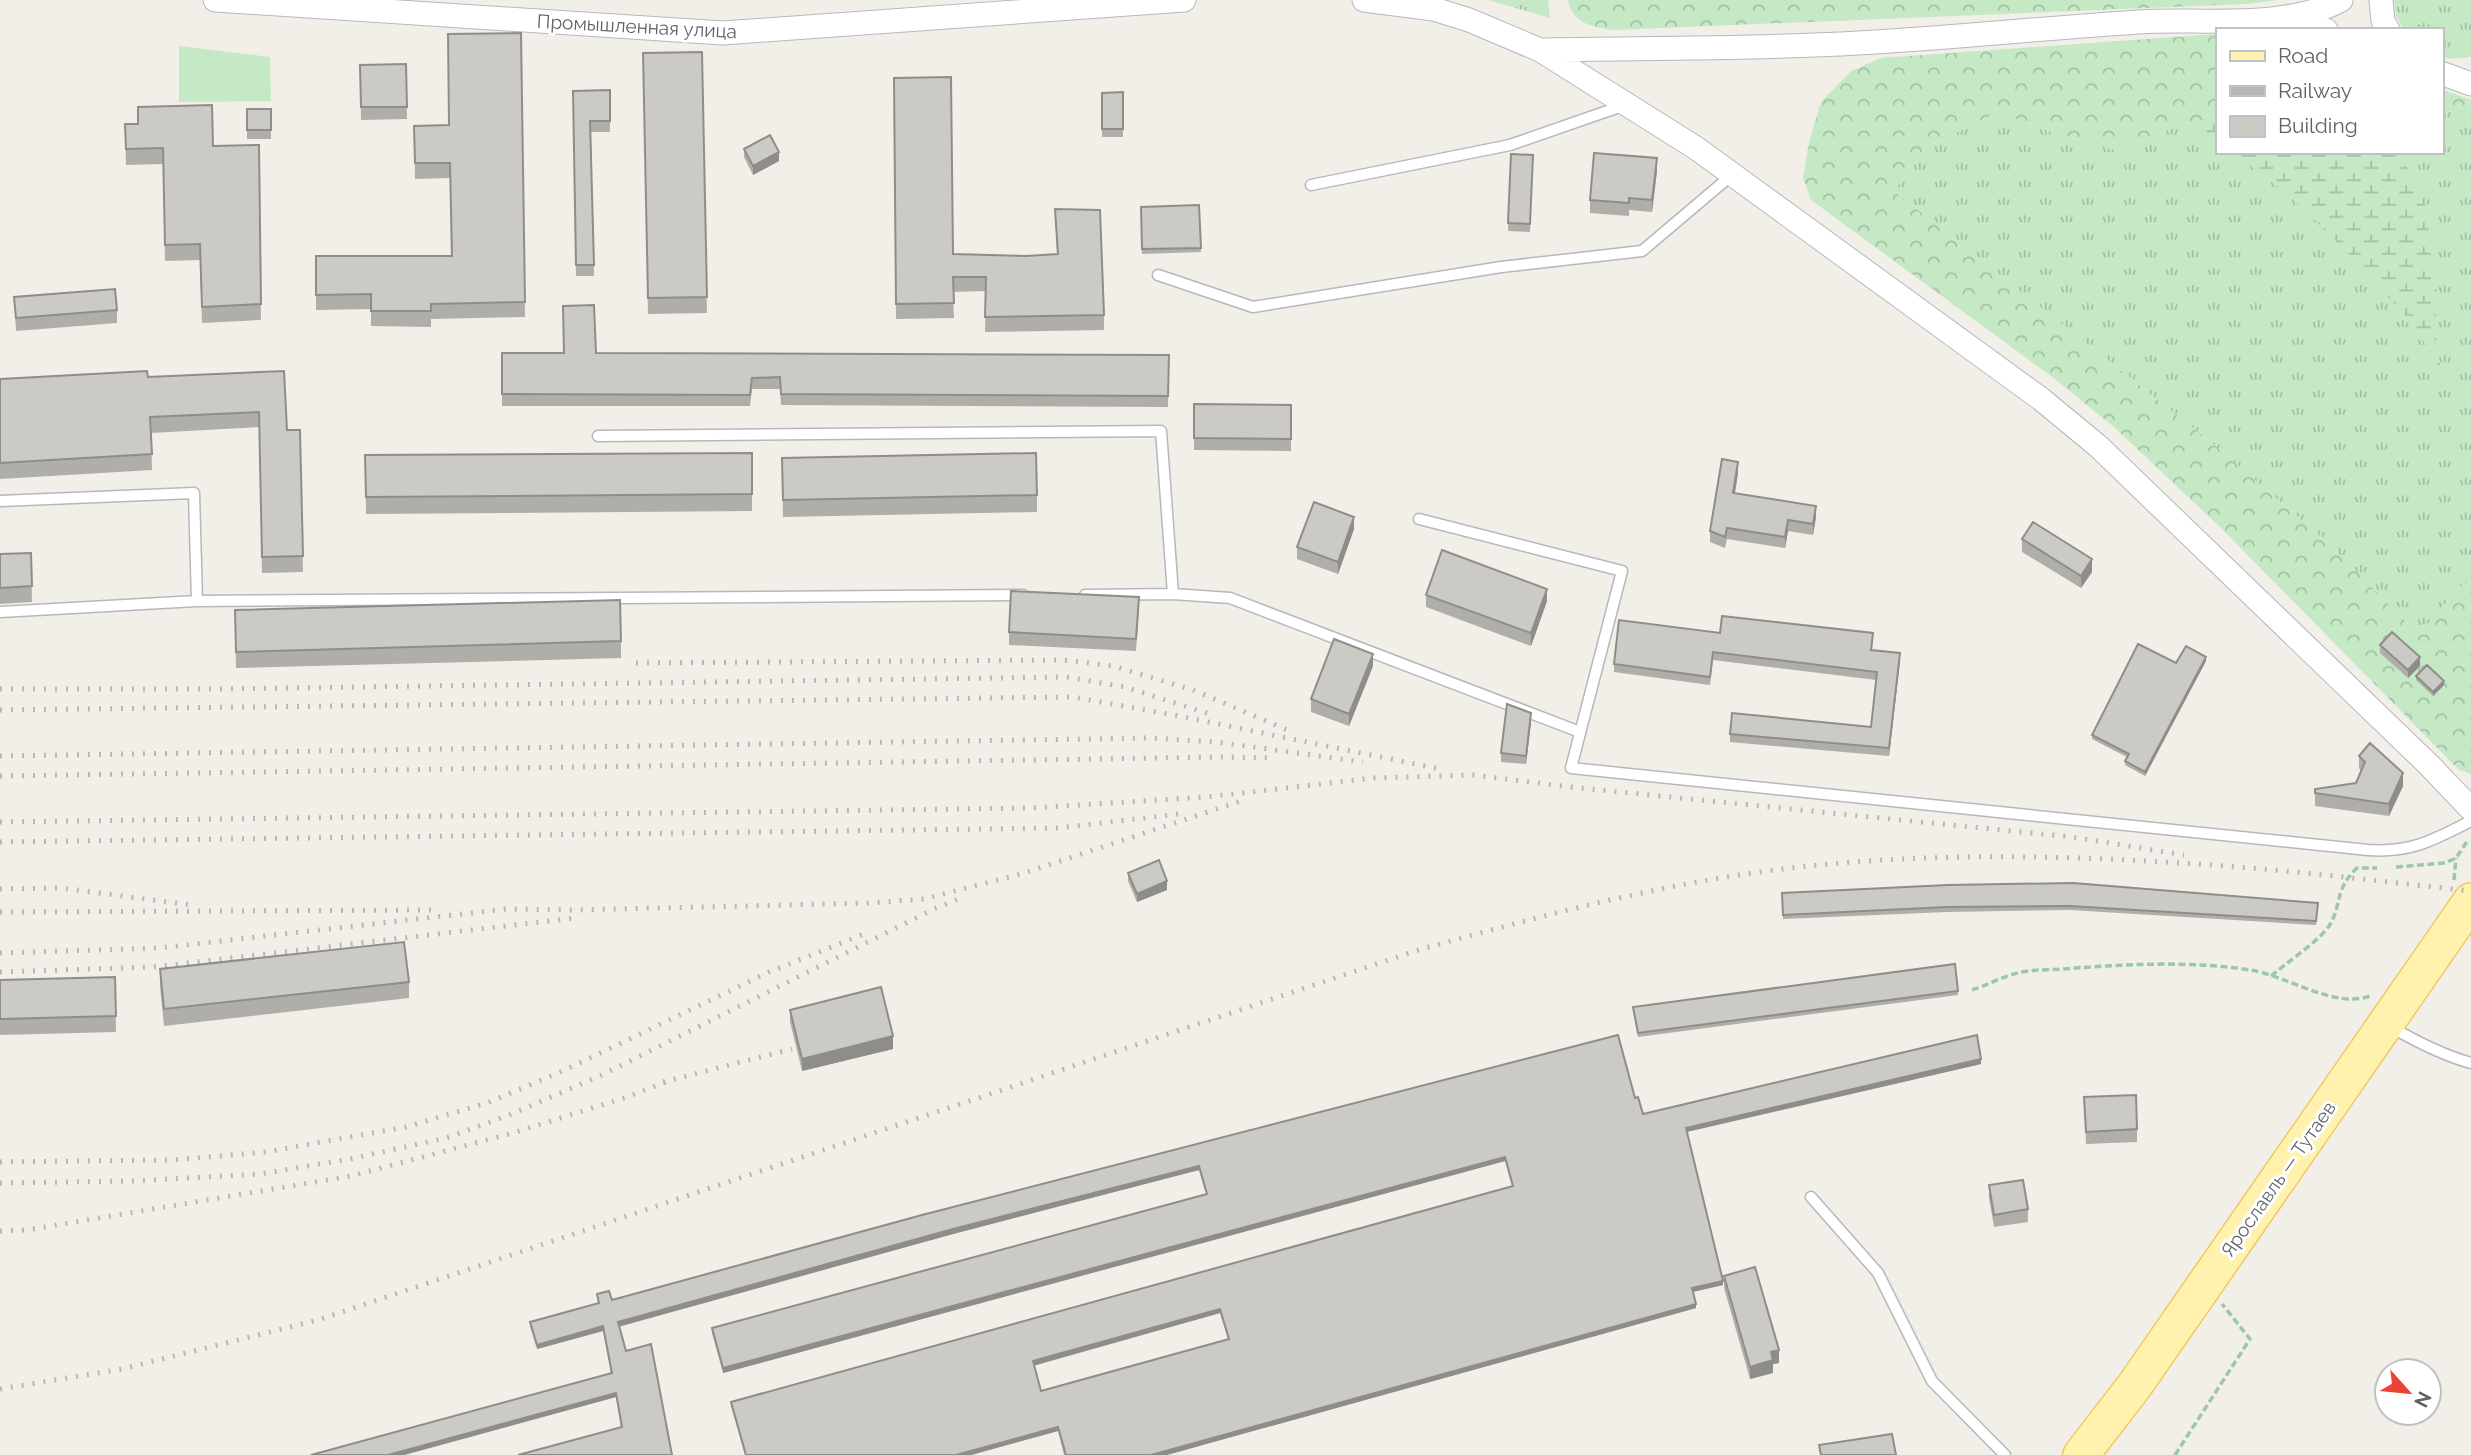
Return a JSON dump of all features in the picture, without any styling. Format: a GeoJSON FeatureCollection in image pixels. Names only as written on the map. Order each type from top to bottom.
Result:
{"type":"FeatureCollection","features":[{"type":"Feature","properties":{"kind":"main road","name":"Ярославль — Тутаев"},"geometry":{"type":"LineString","coordinates":[[2081,1455],[2135,1385],[2471,901]]}},
{"type":"Feature","properties":{"kind":"street","name":"Промышленная улица"},"geometry":{"type":"LineString","coordinates":[[215,0],[723,33],[1184,0]]}},
{"type":"Feature","properties":{"kind":"street"},"geometry":{"type":"LineString","coordinates":[[1364,0],[1434,9],[1469,20],[1540,50],[1628,104],[1733,174],[2041,398],[2098,446],[2419,755],[2471,809]]}},
{"type":"Feature","properties":{"kind":"street"},"geometry":{"type":"LineString","coordinates":[[1540,50],[1856,43],[2140,22],[2270,19],[2306,14],[2342,0]]}},
{"type":"Feature","properties":{"kind":"street"},"geometry":{"type":"LineString","coordinates":[[2381,0],[2383,21],[2387,28]]}},
{"type":"Feature","properties":{"kind":"street"},"geometry":{"type":"LineString","coordinates":[[2270,19],[2316,28]]}},
{"type":"Feature","properties":{"kind":"street"},"geometry":{"type":"LineString","coordinates":[[2443,72],[2471,71]]}},
{"type":"Feature","properties":{"kind":"street"},"geometry":{"type":"LineString","coordinates":[[2443,73],[2471,84]]}},
{"type":"Feature","properties":{"kind":"lane"},"geometry":{"type":"LineString","coordinates":[[1311,185],[1510,145],[1628,104]]}},
{"type":"Feature","properties":{"kind":"lane"},"geometry":{"type":"LineString","coordinates":[[1158,275],[1253,307],[1501,267],[1642,251],[1733,174]]}},
{"type":"Feature","properties":{"kind":"lane"},"geometry":{"type":"LineString","coordinates":[[598,436],[1161,431],[1173,594]]}},
{"type":"Feature","properties":{"kind":"lane"},"geometry":{"type":"LineString","coordinates":[[0,501],[194,493],[197,601]]}},
{"type":"Feature","properties":{"kind":"lane"},"geometry":{"type":"LineString","coordinates":[[1419,519],[1622,571],[1571,768],[2368,850],[2412,848],[2471,821]]}},
{"type":"Feature","properties":{"kind":"lane"},"geometry":{"type":"LineString","coordinates":[[1076,595],[1173,594],[1230,598],[1580,732]]}},
{"type":"Feature","properties":{"kind":"lane"},"geometry":{"type":"LineString","coordinates":[[0,612],[197,601],[1034,595]]}},
{"type":"Feature","properties":{"kind":"lane"},"geometry":{"type":"LineString","coordinates":[[2386,1023],[2422,1045],[2450,1058],[2471,1063]]}},
{"type":"Feature","properties":{"kind":"lane"},"geometry":{"type":"LineString","coordinates":[[1811,1197],[1878,1273],[1932,1381],[2005,1455]]}},
{"type":"Feature","properties":{"kind":"path"},"geometry":{"type":"LineString","coordinates":[[2393,867],[2445,863],[2456,858],[2471,835]]}},
{"type":"Feature","properties":{"kind":"path"},"geometry":{"type":"LineString","coordinates":[[2271,976],[2328,928],[2339,891],[2347,878],[2357,869],[2381,868]]}},
{"type":"Feature","properties":{"kind":"path"},"geometry":{"type":"LineString","coordinates":[[1972,990],[2020,972],[2105,966],[2252,970],[2309,990],[2348,999],[2362,999],[2377,993],[2389,981],[2408,992]]}},
{"type":"Feature","properties":{"kind":"path"},"geometry":{"type":"LineString","coordinates":[[2175,1455],[2250,1339],[2205,1283]]}},
{"type":"Feature","properties":{"kind":"green space"},"geometry":{"type":"Polygon","coordinates":[[[1488,0],[1548,0],[1550,18],[1488,0]]]}},
{"type":"Feature","properties":{"kind":"green space"},"geometry":{"type":"Polygon","coordinates":[[[1568,0],[2278,0],[2246,4],[1612,30],[1578,19],[1568,0]]]}},
{"type":"Feature","properties":{"kind":"green space"},"geometry":{"type":"Polygon","coordinates":[[[2394,0],[2471,0],[2471,57],[2443,57],[2443,28],[2403,28],[2396,16],[2394,0]]]}},
{"type":"Feature","properties":{"kind":"green space"},"geometry":{"type":"Polygon","coordinates":[[[2216,34],[2216,115],[2184,124],[2115,150],[2054,133],[1998,112],[1925,148],[1894,191],[2212,443],[2328,543],[2412,628],[2433,622],[2454,590],[2471,581],[2471,774],[2459,770],[2221,528],[2115,428],[2055,379],[1811,200],[1803,178],[1809,142],[1821,102],[1851,71],[1881,58],[2216,34]]]}},
{"type":"Feature","properties":{"kind":"green space"},"geometry":{"type":"Polygon","coordinates":[[[179,46],[270,57],[271,101],[179,102],[179,46]]]}},
{"type":"Feature","properties":{"kind":"green space"},"geometry":{"type":"Polygon","coordinates":[[[2443,90],[2471,100],[2457,110],[2443,114],[2443,90]]]}},
{"type":"Feature","properties":{"kind":"green space"},"geometry":{"type":"Polygon","coordinates":[[[2471,101],[2471,581],[2454,590],[2433,622],[2412,628],[2328,543],[2212,443],[1894,191],[1925,148],[1998,112],[2054,133],[2115,150],[2184,124],[2216,115],[2216,154],[2443,154],[2443,114],[2457,110],[2471,101]]]}},
{"type":"Feature","properties":{"kind":"green space"},"geometry":{"type":"Polygon","coordinates":[[[2216,115],[2216,140],[2184,124],[2216,115]]]}},
{"type":"Feature","properties":{"kind":"green space"},"geometry":{"type":"Polygon","coordinates":[[[2236,154],[2399,155],[2424,196],[2437,294],[2435,329],[2441,370],[2413,324],[2349,254],[2293,199],[2236,154]]]}},
{"type":"Feature","properties":{"kind":"building"},"geometry":{"type":"Polygon","coordinates":[[[521,33],[525,302],[431,304],[431,311],[371,311],[371,294],[316,295],[316,256],[452,256],[450,163],[415,163],[414,126],[449,125],[448,34],[521,33]]]}},
{"type":"Feature","properties":{"kind":"building"},"geometry":{"type":"Polygon","coordinates":[[[702,52],[707,297],[648,298],[643,53],[702,52]]]}},
{"type":"Feature","properties":{"kind":"building"},"geometry":{"type":"Polygon","coordinates":[[[406,64],[407,107],[361,107],[360,65],[406,64]]]}},
{"type":"Feature","properties":{"kind":"building"},"geometry":{"type":"Polygon","coordinates":[[[951,77],[953,254],[1058,254],[1055,209],[1100,210],[1104,315],[985,317],[986,277],[953,277],[954,303],[896,304],[894,78],[951,77]]]}},
{"type":"Feature","properties":{"kind":"building"},"geometry":{"type":"Polygon","coordinates":[[[610,90],[610,121],[590,121],[594,265],[576,265],[573,91],[610,90]]]}},
{"type":"Feature","properties":{"kind":"building"},"geometry":{"type":"Polygon","coordinates":[[[1123,92],[1123,129],[1102,129],[1102,93],[1123,92]]]}},
{"type":"Feature","properties":{"kind":"building"},"geometry":{"type":"Polygon","coordinates":[[[212,105],[213,146],[259,145],[261,304],[202,307],[200,244],[165,245],[163,148],[126,149],[125,124],[138,124],[138,107],[212,105]]]}},
{"type":"Feature","properties":{"kind":"building"},"geometry":{"type":"Polygon","coordinates":[[[247,109],[271,109],[271,130],[247,130],[247,109]]]}},
{"type":"Feature","properties":{"kind":"building"},"geometry":{"type":"Polygon","coordinates":[[[770,135],[779,152],[753,166],[744,149],[770,135]]]}},
{"type":"Feature","properties":{"kind":"building"},"geometry":{"type":"Polygon","coordinates":[[[1594,153],[1657,158],[1652,200],[1629,198],[1629,203],[1590,200],[1594,153]]]}},
{"type":"Feature","properties":{"kind":"building"},"geometry":{"type":"Polygon","coordinates":[[[1511,154],[1533,155],[1530,224],[1508,223],[1511,154]]]}},
{"type":"Feature","properties":{"kind":"building"},"geometry":{"type":"Polygon","coordinates":[[[1199,205],[1201,248],[1142,249],[1141,207],[1199,205]]]}},
{"type":"Feature","properties":{"kind":"building"},"geometry":{"type":"Polygon","coordinates":[[[115,289],[117,310],[16,318],[14,297],[115,289]]]}},
{"type":"Feature","properties":{"kind":"building"},"geometry":{"type":"Polygon","coordinates":[[[594,305],[596,353],[1169,355],[1168,396],[781,394],[780,377],[752,378],[750,395],[502,394],[502,353],[564,353],[563,306],[594,305]]]}},
{"type":"Feature","properties":{"kind":"building"},"geometry":{"type":"Polygon","coordinates":[[[147,371],[148,377],[284,371],[287,430],[300,430],[303,556],[262,557],[259,412],[150,417],[152,454],[0,463],[0,379],[147,371]]]}},
{"type":"Feature","properties":{"kind":"building"},"geometry":{"type":"Polygon","coordinates":[[[1194,404],[1291,405],[1291,439],[1194,438],[1194,404]]]}},
{"type":"Feature","properties":{"kind":"building"},"geometry":{"type":"Polygon","coordinates":[[[752,453],[752,494],[366,497],[365,455],[752,453]]]}},
{"type":"Feature","properties":{"kind":"building"},"geometry":{"type":"Polygon","coordinates":[[[1036,453],[1037,495],[783,500],[782,458],[1036,453]]]}},
{"type":"Feature","properties":{"kind":"building"},"geometry":{"type":"Polygon","coordinates":[[[1722,459],[1738,462],[1733,493],[1816,506],[1813,524],[1788,520],[1785,537],[1727,528],[1725,537],[1710,531],[1722,459]]]}},
{"type":"Feature","properties":{"kind":"building"},"geometry":{"type":"Polygon","coordinates":[[[1314,502],[1354,517],[1338,562],[1297,547],[1314,502]]]}},
{"type":"Feature","properties":{"kind":"building"},"geometry":{"type":"Polygon","coordinates":[[[2033,522],[2092,559],[2081,576],[2022,539],[2033,522]]]}},
{"type":"Feature","properties":{"kind":"building"},"geometry":{"type":"Polygon","coordinates":[[[1442,550],[1547,589],[1531,633],[1426,595],[1442,550]]]}},
{"type":"Feature","properties":{"kind":"building"},"geometry":{"type":"Polygon","coordinates":[[[31,553],[32,586],[0,588],[0,554],[31,553]]]}},
{"type":"Feature","properties":{"kind":"building"},"geometry":{"type":"Polygon","coordinates":[[[1011,591],[1139,597],[1136,639],[1009,632],[1011,591]]]}},
{"type":"Feature","properties":{"kind":"building"},"geometry":{"type":"Polygon","coordinates":[[[620,600],[621,641],[236,652],[235,610],[620,600]]]}},
{"type":"Feature","properties":{"kind":"building"},"geometry":{"type":"Polygon","coordinates":[[[1722,616],[1873,633],[1871,650],[1900,653],[1889,748],[1730,734],[1732,713],[1871,727],[1877,672],[1713,652],[1710,677],[1614,664],[1619,620],[1720,633],[1722,616]]]}},
{"type":"Feature","properties":{"kind":"building"},"geometry":{"type":"Polygon","coordinates":[[[2392,632],[2420,657],[2408,670],[2380,645],[2392,632]]]}},
{"type":"Feature","properties":{"kind":"building"},"geometry":{"type":"Polygon","coordinates":[[[1334,639],[1373,654],[1349,714],[1311,699],[1334,639]]]}},
{"type":"Feature","properties":{"kind":"building"},"geometry":{"type":"Polygon","coordinates":[[[2138,644],[2176,663],[2186,646],[2206,657],[2145,772],[2125,761],[2129,754],[2092,735],[2138,644]]]}},
{"type":"Feature","properties":{"kind":"building"},"geometry":{"type":"Polygon","coordinates":[[[2427,665],[2444,681],[2433,692],[2416,676],[2427,665]]]}},
{"type":"Feature","properties":{"kind":"building"},"geometry":{"type":"Polygon","coordinates":[[[1507,704],[1531,713],[1526,756],[1501,753],[1507,704]]]}},
{"type":"Feature","properties":{"kind":"building"},"geometry":{"type":"Polygon","coordinates":[[[2370,743],[2403,773],[2389,804],[2315,793],[2315,789],[2356,783],[2365,762],[2359,756],[2370,743]]]}},
{"type":"Feature","properties":{"kind":"building"},"geometry":{"type":"Polygon","coordinates":[[[1159,860],[1167,881],[1137,894],[1128,873],[1159,860]]]}},
{"type":"Feature","properties":{"kind":"building"},"geometry":{"type":"Polygon","coordinates":[[[2073,883],[2318,903],[2316,921],[2070,906],[1947,907],[1783,915],[1782,893],[1948,885],[2073,883]]]}},
{"type":"Feature","properties":{"kind":"building"},"geometry":{"type":"Polygon","coordinates":[[[404,942],[409,982],[164,1009],[160,969],[404,942]]]}},
{"type":"Feature","properties":{"kind":"building"},"geometry":{"type":"Polygon","coordinates":[[[1955,964],[1958,991],[1638,1033],[1633,1007],[1955,964]]]}},
{"type":"Feature","properties":{"kind":"building"},"geometry":{"type":"Polygon","coordinates":[[[115,977],[116,1016],[0,1019],[0,980],[115,977]]]}},
{"type":"Feature","properties":{"kind":"building"},"geometry":{"type":"Polygon","coordinates":[[[881,987],[893,1036],[802,1059],[790,1010],[881,987]]]}},
{"type":"Feature","properties":{"kind":"building"},"geometry":{"type":"Polygon","coordinates":[[[1618,1035],[1635,1098],[1638,1097],[1643,1114],[1977,1035],[1981,1059],[1686,1128],[1723,1281],[1692,1288],[1696,1304],[1151,1455],[1066,1455],[1058,1427],[956,1455],[746,1455],[731,1402],[1513,1186],[1505,1157],[723,1368],[712,1328],[1207,1194],[1199,1166],[953,1229],[618,1322],[626,1351],[651,1344],[672,1455],[518,1455],[622,1427],[616,1393],[388,1455],[311,1455],[612,1373],[603,1326],[537,1345],[530,1322],[599,1303],[597,1294],[609,1291],[612,1300],[922,1215],[1618,1035]],[[1220,1309],[1033,1361],[1041,1391],[1229,1339],[1220,1309]]]}},
{"type":"Feature","properties":{"kind":"building"},"geometry":{"type":"Polygon","coordinates":[[[2136,1095],[2137,1129],[2086,1132],[2084,1097],[2136,1095]]]}},
{"type":"Feature","properties":{"kind":"building"},"geometry":{"type":"Polygon","coordinates":[[[2023,1180],[2028,1209],[1994,1215],[1989,1185],[2023,1180]]]}},
{"type":"Feature","properties":{"kind":"building"},"geometry":{"type":"Polygon","coordinates":[[[1755,1267],[1779,1350],[1771,1352],[1773,1360],[1750,1367],[1724,1276],[1755,1267]]]}},
{"type":"Feature","properties":{"kind":"building"},"geometry":{"type":"Polygon","coordinates":[[[1892,1434],[1896,1455],[1821,1455],[1819,1445],[1892,1434]]]}},
{"type":"Feature","properties":{"kind":"railway"},"geometry":{"type":"LineString","coordinates":[[636,663],[1063,660],[1113,666],[1193,690],[1292,732]]}},
{"type":"Feature","properties":{"kind":"railway"},"geometry":{"type":"LineString","coordinates":[[0,689],[215,689],[1066,677],[1125,687],[1210,714]]}},
{"type":"Feature","properties":{"kind":"railway"},"geometry":{"type":"LineString","coordinates":[[0,710],[1073,697],[1445,770]]}},
{"type":"Feature","properties":{"kind":"railway"},"geometry":{"type":"LineString","coordinates":[[0,756],[1150,738],[1216,742],[1363,762]]}},
{"type":"Feature","properties":{"kind":"railway"},"geometry":{"type":"LineString","coordinates":[[0,776],[1274,758]]}},
{"type":"Feature","properties":{"kind":"railway"},"geometry":{"type":"LineString","coordinates":[[0,822],[1031,808],[1206,797],[1374,778],[1473,775],[2072,837],[2184,855]]}},
{"type":"Feature","properties":{"kind":"railway"},"geometry":{"type":"LineString","coordinates":[[0,953],[159,948],[506,909],[576,910],[868,903],[924,899],[1021,874],[1247,799]]}},
{"type":"Feature","properties":{"kind":"railway"},"geometry":{"type":"LineString","coordinates":[[0,842],[1058,828],[1179,814]]}},
{"type":"Feature","properties":{"kind":"railway"},"geometry":{"type":"LineString","coordinates":[[0,1389],[122,1369],[318,1320],[1415,951],[1536,918],[1657,890],[1805,866],[2006,857],[2207,865],[2471,891]]}},
{"type":"Feature","properties":{"kind":"railway"},"geometry":{"type":"LineString","coordinates":[[0,889],[61,888],[191,905]]}},
{"type":"Feature","properties":{"kind":"railway"},"geometry":{"type":"LineString","coordinates":[[0,1183],[133,1181],[260,1174],[350,1159],[446,1138],[507,1116],[602,1075],[936,908],[964,897]]}},
{"type":"Feature","properties":{"kind":"railway"},"geometry":{"type":"LineString","coordinates":[[0,912],[434,910]]}},
{"type":"Feature","properties":{"kind":"railway"},"geometry":{"type":"LineString","coordinates":[[0,972],[153,967],[575,918]]}},
{"type":"Feature","properties":{"kind":"railway"},"geometry":{"type":"LineString","coordinates":[[0,1162],[172,1160],[266,1152],[406,1127],[487,1103],[565,1070],[769,972],[864,934]]}},
{"type":"Feature","properties":{"kind":"railway"},"geometry":{"type":"LineString","coordinates":[[663,1082],[792,1049]]}},
{"type":"Feature","properties":{"kind":"railway"},"geometry":{"type":"LineString","coordinates":[[0,1231],[27,1230],[351,1176],[513,1133],[627,1097],[671,1080]]}}]}
